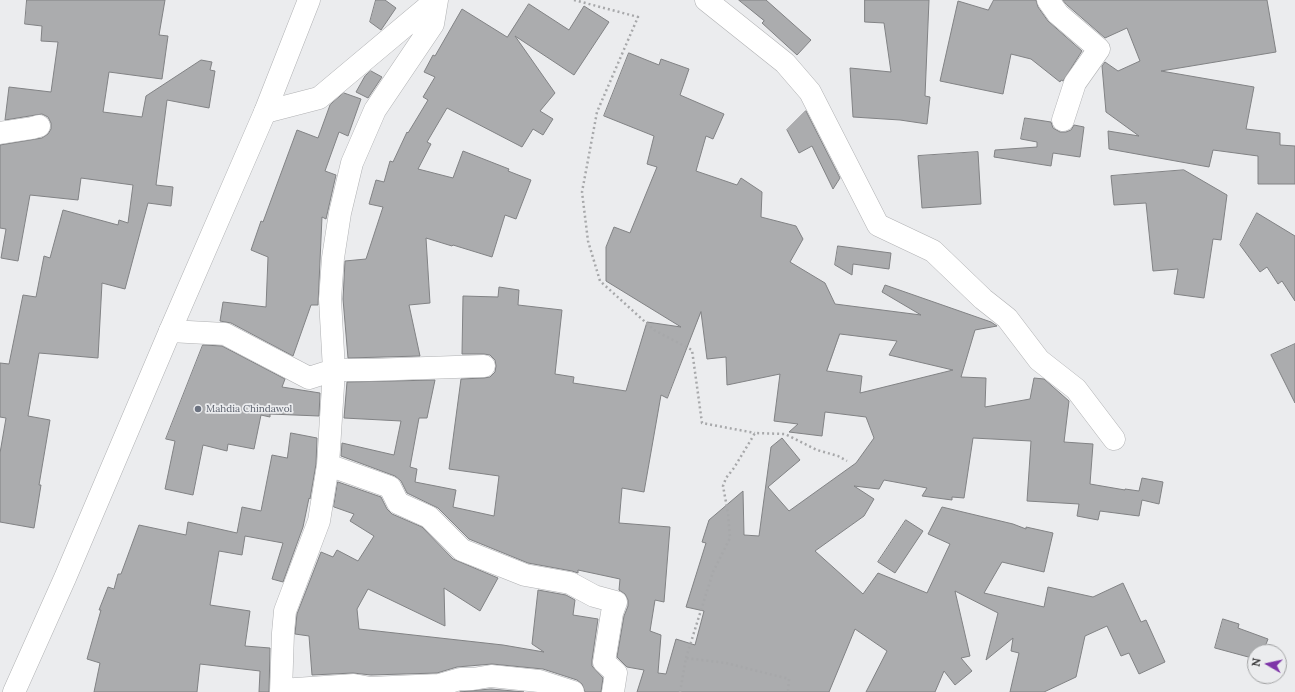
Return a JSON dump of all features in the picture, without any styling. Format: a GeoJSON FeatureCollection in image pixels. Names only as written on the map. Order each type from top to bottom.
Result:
{"type":"FeatureCollection","features":[{"type":"Feature","properties":{"kind":"street"},"geometry":{"type":"LineString","coordinates":[[14,692],[65,578],[265,112],[309,0]]}},
{"type":"Feature","properties":{"kind":"street"},"geometry":{"type":"LineString","coordinates":[[265,112],[319,98],[437,0]]}},
{"type":"Feature","properties":{"kind":"street"},"geometry":{"type":"LineString","coordinates":[[437,0],[433,24],[375,110],[352,163],[340,213],[333,258],[330,298],[334,370],[328,465],[319,521],[285,611],[282,633],[281,691],[354,685],[370,688],[439,685],[460,679],[473,679],[491,676],[539,681],[572,692]]}},
{"type":"Feature","properties":{"kind":"street"},"geometry":{"type":"LineString","coordinates":[[706,0],[786,63],[810,92],[878,225],[933,251],[983,299],[1007,318],[1039,360],[1076,389],[1114,439]]}},
{"type":"Feature","properties":{"kind":"street"},"geometry":{"type":"LineString","coordinates":[[1048,0],[1058,14],[1099,49],[1075,83],[1063,120]]}},
{"type":"Feature","properties":{"kind":"street"},"geometry":{"type":"LineString","coordinates":[[0,133],[39,126]]}},
{"type":"Feature","properties":{"kind":"street"},"geometry":{"type":"LineString","coordinates":[[170,331],[225,334],[309,378],[334,370],[484,366]]}},
{"type":"Feature","properties":{"kind":"street"},"geometry":{"type":"LineString","coordinates":[[328,465],[390,487],[398,503],[429,518],[462,550],[526,575],[570,583],[594,596],[616,602],[612,613],[604,662],[616,673],[613,692]]}},
{"type":"Feature","properties":{"kind":"path"},"geometry":{"type":"LineString","coordinates":[[574,0],[638,17],[597,112],[582,192],[588,241],[600,281],[654,330],[692,350],[702,423],[755,433],[785,434],[817,450],[838,456],[847,461]]}},
{"type":"Feature","properties":{"kind":"path"},"geometry":{"type":"LineString","coordinates":[[680,692],[686,658],[713,572],[730,538],[728,513],[723,486],[726,478],[734,468],[755,433]]}},
{"type":"Feature","properties":{"kind":"path"},"geometry":{"type":"LineString","coordinates":[[686,658],[726,663],[789,679],[788,692]]}},
{"type":"Feature","properties":{"kind":"building"},"geometry":{"type":"Polygon","coordinates":[[[27,0],[165,0],[159,35],[168,36],[162,79],[109,72],[103,112],[142,117],[146,96],[201,60],[212,62],[210,70],[215,71],[209,108],[167,100],[156,185],[173,187],[171,206],[148,203],[125,289],[102,283],[98,358],[39,353],[28,416],[50,420],[39,485],[41,485],[34,528],[0,522],[0,453],[6,418],[0,417],[0,363],[9,364],[23,295],[36,297],[44,256],[50,258],[63,210],[118,225],[119,220],[128,223],[133,185],[81,178],[78,200],[30,195],[18,261],[1,258],[6,229],[0,228],[0,145],[42,138],[48,134],[51,129],[51,123],[48,117],[42,114],[5,120],[9,87],[51,92],[58,42],[41,41],[42,26],[25,24],[27,0]]]}},
{"type":"Feature","properties":{"kind":"building"},"geometry":{"type":"Polygon","coordinates":[[[376,0],[385,0],[396,8],[381,30],[370,22],[376,0]]]}},
{"type":"Feature","properties":{"kind":"building"},"geometry":{"type":"Polygon","coordinates":[[[739,0],[766,0],[811,40],[797,55],[762,23],[764,21],[739,0]]]}},
{"type":"Feature","properties":{"kind":"building"},"geometry":{"type":"Polygon","coordinates":[[[865,0],[929,0],[925,96],[930,97],[927,124],[900,120],[853,117],[850,68],[891,72],[884,23],[865,22],[865,0]]]}},
{"type":"Feature","properties":{"kind":"building"},"geometry":{"type":"Polygon","coordinates":[[[994,0],[1036,0],[1038,7],[1048,21],[1082,51],[1063,81],[1061,80],[1060,82],[1031,59],[1011,54],[1003,94],[940,81],[958,1],[988,10],[994,0]]]}},
{"type":"Feature","properties":{"kind":"building"},"geometry":{"type":"Polygon","coordinates":[[[1063,0],[1267,0],[1276,52],[1161,71],[1254,87],[1246,129],[1280,133],[1280,145],[1295,146],[1295,184],[1258,184],[1258,156],[1213,150],[1209,167],[1109,149],[1108,131],[1139,136],[1106,112],[1102,66],[1105,62],[1118,71],[1140,61],[1127,28],[1105,38],[1063,0]]]}},
{"type":"Feature","properties":{"kind":"building"},"geometry":{"type":"Polygon","coordinates":[[[529,4],[569,30],[584,6],[609,22],[574,75],[515,36],[555,93],[540,111],[553,119],[543,135],[533,129],[522,147],[447,108],[427,142],[431,144],[418,169],[453,178],[463,151],[509,169],[508,171],[531,180],[516,219],[505,215],[492,257],[426,238],[430,303],[409,305],[420,356],[348,358],[343,299],[345,261],[366,259],[383,207],[369,204],[376,180],[384,182],[390,161],[393,162],[407,132],[408,133],[428,100],[423,97],[435,77],[424,72],[462,9],[507,37],[529,4]]]}},
{"type":"Feature","properties":{"kind":"building"},"geometry":{"type":"Polygon","coordinates":[[[629,53],[659,65],[661,59],[689,69],[680,95],[724,114],[713,139],[706,136],[696,171],[737,185],[741,178],[762,192],[761,217],[796,226],[803,239],[790,262],[825,283],[835,304],[921,315],[882,292],[885,285],[991,322],[997,326],[975,330],[961,377],[986,378],[985,407],[1030,399],[1034,378],[1044,379],[1069,401],[1064,442],[1093,444],[1090,484],[1139,491],[1142,478],[1163,482],[1159,504],[1142,500],[1139,516],[1100,511],[1098,520],[1077,516],[1079,504],[1027,501],[1031,441],[973,438],[964,498],[952,497],[952,500],[922,496],[927,488],[884,480],[879,489],[854,486],[874,499],[864,516],[815,551],[863,594],[878,573],[927,593],[950,544],[928,534],[942,507],[1013,524],[1026,529],[1026,527],[1053,533],[1044,572],[1002,562],[984,593],[1044,607],[1048,587],[1093,597],[1123,583],[1141,622],[1146,620],[1165,662],[1139,674],[1129,653],[1121,656],[1107,626],[1085,636],[1076,677],[1044,692],[1010,692],[1019,653],[1011,651],[1013,638],[986,660],[998,613],[955,591],[970,656],[961,658],[972,671],[955,685],[944,671],[935,692],[866,692],[887,651],[855,629],[829,692],[637,692],[644,670],[627,667],[617,657],[624,616],[628,606],[628,600],[625,594],[619,590],[620,579],[578,570],[578,573],[528,563],[469,539],[438,508],[407,493],[401,481],[395,476],[341,456],[342,443],[394,455],[401,421],[344,418],[347,382],[435,380],[427,418],[419,418],[410,467],[417,469],[415,482],[456,490],[453,507],[494,516],[499,476],[449,469],[461,379],[490,377],[495,372],[496,366],[495,360],[490,355],[462,354],[463,296],[498,297],[499,287],[519,290],[518,305],[562,310],[555,374],[574,377],[573,383],[626,391],[647,322],[681,327],[606,281],[606,247],[614,227],[630,233],[657,167],[647,164],[654,136],[604,116],[629,53]],[[701,312],[667,398],[661,395],[644,492],[622,488],[619,523],[670,527],[664,602],[655,600],[650,631],[661,635],[658,673],[666,674],[676,639],[695,645],[704,611],[686,607],[706,543],[702,542],[709,520],[743,491],[744,535],[759,536],[771,447],[782,438],[800,460],[768,487],[789,511],[856,463],[874,438],[866,417],[825,412],[822,436],[789,432],[798,424],[774,421],[780,374],[727,385],[726,357],[707,359],[701,312]],[[840,334],[827,371],[862,376],[860,393],[953,370],[889,355],[897,341],[840,334]]]}},
{"type":"Feature","properties":{"kind":"building"},"geometry":{"type":"Polygon","coordinates":[[[371,71],[382,77],[368,98],[356,92],[365,76],[371,71]]]}},
{"type":"Feature","properties":{"kind":"building"},"geometry":{"type":"Polygon","coordinates":[[[344,93],[361,99],[348,136],[339,132],[325,171],[336,175],[326,219],[322,217],[318,305],[311,305],[293,356],[231,323],[220,321],[223,302],[266,307],[268,257],[251,250],[261,221],[263,222],[297,130],[318,138],[330,105],[344,93]]]}},
{"type":"Feature","properties":{"kind":"building"},"geometry":{"type":"Polygon","coordinates":[[[806,111],[840,178],[833,189],[812,146],[799,153],[787,130],[806,111]]]}},
{"type":"Feature","properties":{"kind":"building"},"geometry":{"type":"Polygon","coordinates":[[[1025,118],[1051,122],[1053,128],[1060,132],[1071,130],[1074,125],[1084,127],[1080,157],[1053,153],[1051,166],[994,157],[995,150],[1037,147],[1037,142],[1021,139],[1025,118]]]}},
{"type":"Feature","properties":{"kind":"building"},"geometry":{"type":"Polygon","coordinates":[[[978,152],[981,204],[922,208],[918,156],[978,152]]]}},
{"type":"Feature","properties":{"kind":"building"},"geometry":{"type":"Polygon","coordinates":[[[1184,170],[1227,195],[1221,240],[1213,239],[1204,298],[1174,294],[1178,269],[1153,271],[1146,203],[1114,205],[1111,176],[1184,170]]]}},
{"type":"Feature","properties":{"kind":"building"},"geometry":{"type":"Polygon","coordinates":[[[1257,213],[1295,236],[1295,301],[1282,281],[1278,284],[1267,267],[1260,272],[1240,245],[1257,213]]]}},
{"type":"Feature","properties":{"kind":"building"},"geometry":{"type":"Polygon","coordinates":[[[838,246],[891,253],[889,269],[853,264],[852,275],[835,265],[838,246]]]}},
{"type":"Feature","properties":{"kind":"building"},"geometry":{"type":"Polygon","coordinates":[[[1295,344],[1295,403],[1271,355],[1295,344]]]}},
{"type":"Feature","properties":{"kind":"building"},"geometry":{"type":"Polygon","coordinates":[[[203,345],[222,346],[285,379],[282,387],[320,393],[319,416],[270,414],[270,417],[261,415],[254,449],[228,444],[227,451],[203,445],[193,495],[165,489],[175,441],[166,439],[203,345]]]}},
{"type":"Feature","properties":{"kind":"building"},"geometry":{"type":"Polygon","coordinates":[[[291,433],[317,438],[316,464],[303,527],[283,582],[272,579],[283,543],[245,536],[242,555],[219,551],[210,605],[250,611],[245,646],[270,648],[269,692],[259,692],[260,671],[200,664],[197,692],[94,692],[100,663],[87,659],[101,610],[99,610],[108,587],[114,589],[118,574],[121,574],[139,525],[186,535],[188,522],[237,533],[242,507],[261,511],[272,455],[287,458],[291,433]]]}},
{"type":"Feature","properties":{"kind":"building"},"geometry":{"type":"Polygon","coordinates":[[[338,482],[381,497],[387,509],[392,514],[422,527],[453,559],[498,578],[480,611],[444,588],[445,626],[368,589],[357,609],[359,629],[503,645],[544,652],[532,644],[538,590],[566,595],[575,600],[573,615],[598,619],[592,666],[603,678],[601,692],[585,692],[582,684],[577,680],[543,669],[492,664],[457,667],[437,673],[371,675],[353,673],[312,675],[309,636],[295,634],[297,614],[321,552],[333,557],[337,550],[358,561],[374,536],[350,521],[354,514],[334,507],[338,482]]]}},
{"type":"Feature","properties":{"kind":"building"},"geometry":{"type":"Polygon","coordinates":[[[906,520],[923,531],[895,573],[878,562],[906,520]]]}},
{"type":"Feature","properties":{"kind":"building"},"geometry":{"type":"Polygon","coordinates":[[[1223,619],[1239,624],[1238,628],[1268,639],[1266,644],[1247,644],[1247,657],[1215,648],[1223,619]]]}},
{"type":"Feature","properties":{"kind":"building"},"geometry":{"type":"Polygon","coordinates":[[[491,689],[524,692],[460,692],[491,689]]]}},
{"type":"Feature","properties":{"kind":"place","name":"Mahdia Chindawol"},"geometry":{"type":"Point","coordinates":[198,409]}}]}
